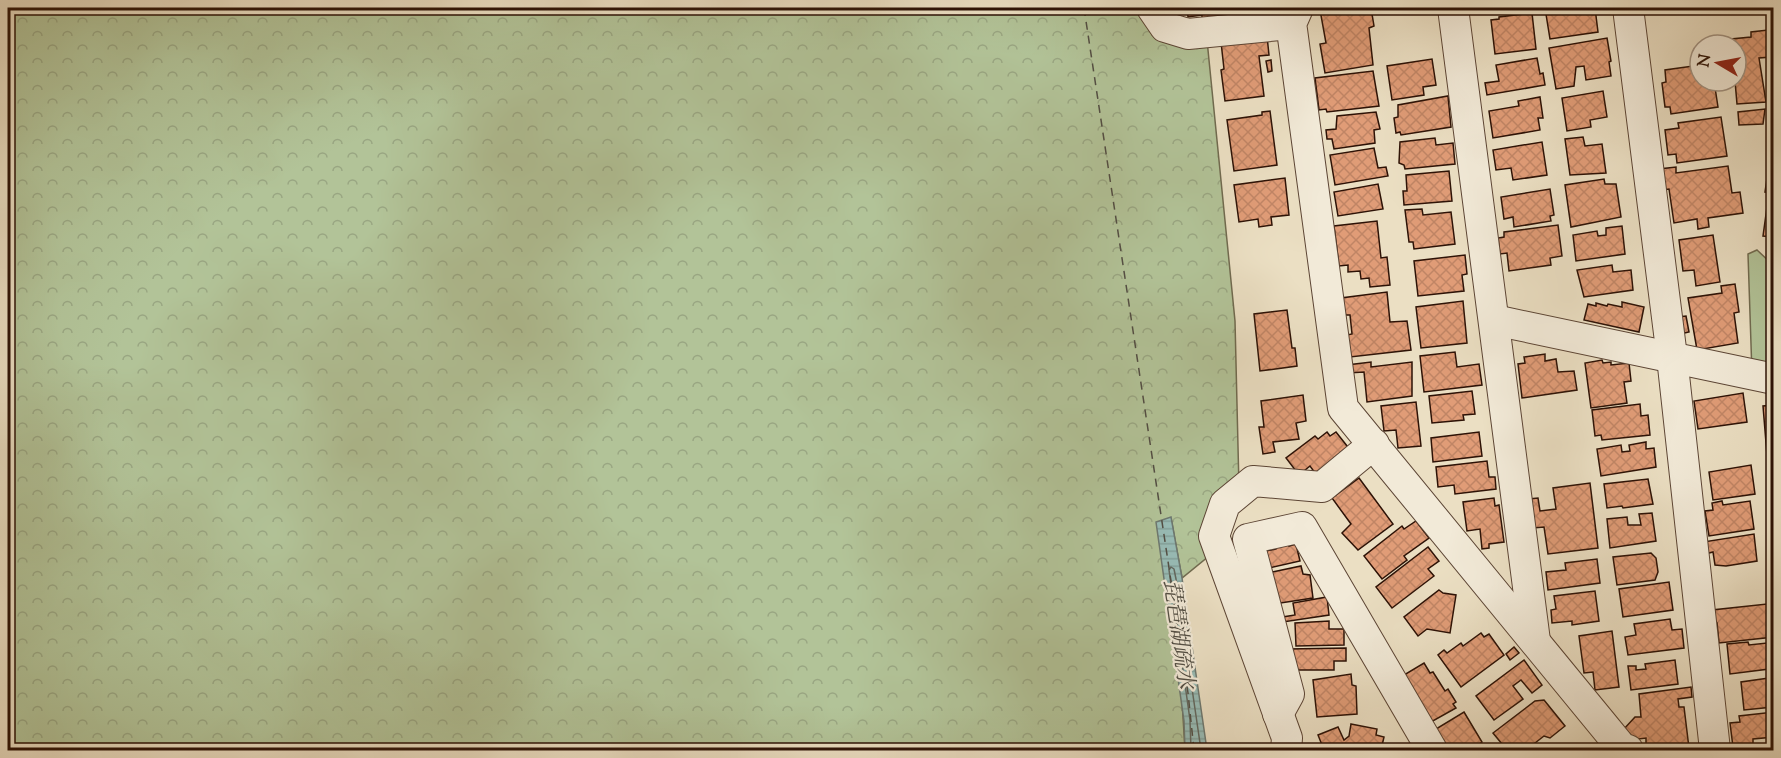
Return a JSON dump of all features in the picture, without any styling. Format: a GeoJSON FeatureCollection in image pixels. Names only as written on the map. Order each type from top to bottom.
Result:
{"type":"FeatureCollection","features":[{"type":"Feature","properties":{"kind":"street"},"geometry":{"type":"LineString","coordinates":[[1152,8],[1165,27],[1188,34],[1295,16],[1343,408],[1622,748],[1628,750]]}},
{"type":"Feature","properties":{"kind":"street"},"geometry":{"type":"LineString","coordinates":[[1454,8],[1535,641]]}},
{"type":"Feature","properties":{"kind":"street"},"geometry":{"type":"LineString","coordinates":[[1628,8],[1672,357],[1715,750]]}},
{"type":"Feature","properties":{"kind":"street"},"geometry":{"type":"LineString","coordinates":[[1494,320],[1773,379]]}},
{"type":"Feature","properties":{"kind":"street"},"geometry":{"type":"LineString","coordinates":[[1286,750],[1287,738],[1214,536],[1226,504],[1253,481],[1322,487],[1374,444]]}},
{"type":"Feature","properties":{"kind":"street"},"geometry":{"type":"LineString","coordinates":[[1278,714],[1289,694],[1248,539],[1302,527],[1432,750]]}},
{"type":"Feature","properties":{"kind":"green space"},"geometry":{"type":"Polygon","coordinates":[[[8,8],[1133,8],[1147,23],[1207,40],[1235,321],[1239,488],[1209,556],[1182,578],[1171,518],[1185,750],[8,750],[8,8]]]}},
{"type":"Feature","properties":{"kind":"green space"},"geometry":{"type":"Polygon","coordinates":[[[1757,250],[1773,265],[1773,379],[1752,374],[1748,254],[1757,250]]]}},
{"type":"Feature","properties":{"kind":"water","name":"琵琶湖疏水"},"geometry":{"type":"Polygon","coordinates":[[[1171,517],[1207,750],[1185,750],[1184,721],[1156,522],[1171,517]]]}},
{"type":"Feature","properties":{"kind":"building"},"geometry":{"type":"Polygon","coordinates":[[[1187,8],[1258,8],[1258,13],[1202,19],[1202,15],[1188,17],[1187,8]]]}},
{"type":"Feature","properties":{"kind":"building"},"geometry":{"type":"Polygon","coordinates":[[[1371,8],[1374,26],[1369,28],[1373,65],[1325,73],[1320,44],[1326,43],[1320,10],[1371,8]]]}},
{"type":"Feature","properties":{"kind":"building"},"geometry":{"type":"Polygon","coordinates":[[[1484,8],[1525,8],[1484,12],[1484,8]]]}},
{"type":"Feature","properties":{"kind":"building"},"geometry":{"type":"Polygon","coordinates":[[[1545,8],[1595,8],[1598,32],[1550,39],[1545,8]]]}},
{"type":"Feature","properties":{"kind":"building"},"geometry":{"type":"Polygon","coordinates":[[[1532,13],[1536,49],[1495,54],[1491,20],[1532,13]]]}},
{"type":"Feature","properties":{"kind":"building"},"geometry":{"type":"Polygon","coordinates":[[[1768,30],[1771,57],[1759,58],[1766,102],[1737,104],[1736,93],[1748,93],[1748,37],[1751,37],[1751,32],[1768,30]]]}},
{"type":"Feature","properties":{"kind":"building"},"geometry":{"type":"Polygon","coordinates":[[[1267,36],[1269,55],[1259,56],[1264,96],[1225,101],[1221,70],[1224,69],[1221,42],[1267,36]]]}},
{"type":"Feature","properties":{"kind":"building"},"geometry":{"type":"Polygon","coordinates":[[[1607,38],[1611,76],[1586,80],[1584,66],[1576,67],[1574,86],[1556,89],[1549,48],[1607,38]]]}},
{"type":"Feature","properties":{"kind":"building"},"geometry":{"type":"Polygon","coordinates":[[[1537,58],[1545,85],[1487,95],[1485,83],[1499,81],[1496,65],[1537,58]]]}},
{"type":"Feature","properties":{"kind":"building"},"geometry":{"type":"Polygon","coordinates":[[[1432,59],[1436,85],[1423,87],[1424,95],[1392,100],[1387,66],[1432,59]]]}},
{"type":"Feature","properties":{"kind":"building"},"geometry":{"type":"Polygon","coordinates":[[[1271,60],[1272,71],[1268,72],[1266,61],[1271,60]]]}},
{"type":"Feature","properties":{"kind":"building"},"geometry":{"type":"Polygon","coordinates":[[[1688,67],[1688,93],[1716,93],[1718,107],[1671,114],[1670,107],[1665,107],[1662,83],[1666,82],[1665,70],[1688,67]]]}},
{"type":"Feature","properties":{"kind":"building"},"geometry":{"type":"Polygon","coordinates":[[[1373,71],[1379,106],[1327,112],[1326,109],[1319,110],[1315,78],[1373,71]]]}},
{"type":"Feature","properties":{"kind":"building"},"geometry":{"type":"Polygon","coordinates":[[[1603,91],[1607,117],[1590,120],[1591,127],[1567,131],[1562,98],[1603,91]]]}},
{"type":"Feature","properties":{"kind":"building"},"geometry":{"type":"Polygon","coordinates":[[[1448,96],[1451,127],[1401,135],[1400,132],[1396,133],[1394,118],[1398,117],[1398,105],[1448,96]]]}},
{"type":"Feature","properties":{"kind":"building"},"geometry":{"type":"Polygon","coordinates":[[[1540,97],[1543,118],[1538,118],[1540,130],[1493,138],[1489,111],[1519,106],[1518,101],[1540,97]]]}},
{"type":"Feature","properties":{"kind":"building"},"geometry":{"type":"Polygon","coordinates":[[[1765,109],[1763,124],[1739,125],[1738,112],[1765,109]]]}},
{"type":"Feature","properties":{"kind":"building"},"geometry":{"type":"Polygon","coordinates":[[[1270,111],[1277,165],[1234,171],[1227,120],[1262,115],[1262,112],[1270,111]]]}},
{"type":"Feature","properties":{"kind":"building"},"geometry":{"type":"Polygon","coordinates":[[[1376,112],[1380,129],[1374,130],[1375,143],[1334,149],[1332,139],[1327,139],[1326,130],[1336,129],[1337,116],[1376,112]]]}},
{"type":"Feature","properties":{"kind":"building"},"geometry":{"type":"Polygon","coordinates":[[[1721,117],[1727,156],[1677,163],[1676,154],[1668,155],[1665,130],[1679,128],[1678,123],[1721,117]]]}},
{"type":"Feature","properties":{"kind":"building"},"geometry":{"type":"Polygon","coordinates":[[[1583,137],[1585,146],[1602,144],[1606,173],[1570,175],[1565,139],[1583,137]]]}},
{"type":"Feature","properties":{"kind":"building"},"geometry":{"type":"Polygon","coordinates":[[[1435,138],[1436,145],[1453,143],[1455,164],[1405,169],[1404,165],[1399,163],[1400,142],[1435,138]]]}},
{"type":"Feature","properties":{"kind":"building"},"geometry":{"type":"Polygon","coordinates":[[[1542,142],[1547,175],[1513,180],[1511,168],[1496,170],[1493,150],[1542,142]]]}},
{"type":"Feature","properties":{"kind":"building"},"geometry":{"type":"Polygon","coordinates":[[[1374,148],[1378,168],[1386,167],[1388,176],[1335,185],[1330,155],[1374,148]]]}},
{"type":"Feature","properties":{"kind":"building"},"geometry":{"type":"Polygon","coordinates":[[[1771,152],[1774,152],[1774,193],[1765,192],[1771,152]]]}},
{"type":"Feature","properties":{"kind":"building"},"geometry":{"type":"Polygon","coordinates":[[[1728,166],[1732,193],[1740,192],[1743,213],[1708,218],[1709,227],[1698,229],[1697,219],[1674,223],[1669,189],[1662,190],[1659,169],[1676,167],[1676,173],[1728,166]]]}},
{"type":"Feature","properties":{"kind":"building"},"geometry":{"type":"Polygon","coordinates":[[[1449,171],[1452,201],[1404,205],[1403,191],[1407,191],[1406,175],[1449,171]]]}},
{"type":"Feature","properties":{"kind":"building"},"geometry":{"type":"Polygon","coordinates":[[[1285,178],[1289,215],[1271,217],[1272,225],[1259,227],[1258,219],[1239,222],[1234,185],[1285,178]]]}},
{"type":"Feature","properties":{"kind":"building"},"geometry":{"type":"Polygon","coordinates":[[[1604,179],[1605,184],[1616,184],[1621,217],[1571,227],[1565,185],[1604,179]]]}},
{"type":"Feature","properties":{"kind":"building"},"geometry":{"type":"Polygon","coordinates":[[[1378,184],[1383,209],[1338,216],[1334,192],[1378,184]]]}},
{"type":"Feature","properties":{"kind":"building"},"geometry":{"type":"Polygon","coordinates":[[[1550,189],[1554,215],[1550,216],[1551,221],[1514,227],[1513,217],[1504,219],[1501,197],[1550,189]]]}},
{"type":"Feature","properties":{"kind":"building"},"geometry":{"type":"Polygon","coordinates":[[[1767,207],[1774,208],[1774,237],[1763,236],[1767,207]]]}},
{"type":"Feature","properties":{"kind":"building"},"geometry":{"type":"Polygon","coordinates":[[[1422,209],[1423,215],[1451,212],[1455,244],[1414,249],[1413,242],[1409,242],[1405,210],[1422,209]]]}},
{"type":"Feature","properties":{"kind":"building"},"geometry":{"type":"Polygon","coordinates":[[[1377,221],[1381,258],[1387,257],[1390,285],[1370,287],[1369,278],[1361,279],[1360,271],[1348,272],[1348,265],[1339,266],[1334,226],[1377,221]]]}},
{"type":"Feature","properties":{"kind":"building"},"geometry":{"type":"Polygon","coordinates":[[[1558,225],[1562,256],[1550,258],[1551,265],[1509,271],[1507,253],[1500,254],[1498,238],[1504,237],[1504,232],[1558,225]]]}},
{"type":"Feature","properties":{"kind":"building"},"geometry":{"type":"Polygon","coordinates":[[[1622,226],[1625,254],[1576,261],[1573,235],[1597,231],[1598,236],[1606,235],[1606,228],[1622,226]]]}},
{"type":"Feature","properties":{"kind":"building"},"geometry":{"type":"Polygon","coordinates":[[[1713,235],[1720,282],[1696,286],[1694,270],[1683,271],[1679,240],[1713,235]]]}},
{"type":"Feature","properties":{"kind":"building"},"geometry":{"type":"Polygon","coordinates":[[[1465,255],[1467,274],[1462,275],[1464,291],[1418,296],[1414,261],[1465,255]]]}},
{"type":"Feature","properties":{"kind":"building"},"geometry":{"type":"Polygon","coordinates":[[[1612,265],[1613,272],[1631,270],[1633,290],[1584,297],[1577,270],[1612,265]]]}},
{"type":"Feature","properties":{"kind":"building"},"geometry":{"type":"Polygon","coordinates":[[[1735,284],[1739,312],[1734,313],[1738,343],[1697,350],[1688,298],[1722,293],[1721,286],[1735,284]]]}},
{"type":"Feature","properties":{"kind":"building"},"geometry":{"type":"Polygon","coordinates":[[[1387,292],[1390,322],[1407,321],[1411,350],[1350,357],[1347,335],[1352,334],[1350,315],[1343,315],[1341,298],[1387,292]]]}},
{"type":"Feature","properties":{"kind":"building"},"geometry":{"type":"Polygon","coordinates":[[[1463,301],[1467,343],[1421,348],[1416,307],[1463,301]]]}},
{"type":"Feature","properties":{"kind":"building"},"geometry":{"type":"Polygon","coordinates":[[[1622,302],[1644,307],[1639,332],[1584,320],[1588,304],[1622,307],[1622,302]]]}},
{"type":"Feature","properties":{"kind":"building"},"geometry":{"type":"Polygon","coordinates":[[[1287,310],[1297,366],[1260,371],[1254,314],[1287,310]]]}},
{"type":"Feature","properties":{"kind":"building"},"geometry":{"type":"Polygon","coordinates":[[[1686,316],[1689,332],[1680,334],[1678,317],[1686,316]]]}},
{"type":"Feature","properties":{"kind":"building"},"geometry":{"type":"Polygon","coordinates":[[[1455,352],[1457,367],[1479,364],[1482,385],[1424,392],[1420,356],[1455,352]]]}},
{"type":"Feature","properties":{"kind":"building"},"geometry":{"type":"Polygon","coordinates":[[[1545,354],[1545,361],[1556,359],[1558,372],[1574,371],[1577,390],[1522,398],[1518,364],[1525,363],[1524,357],[1545,354]]]}},
{"type":"Feature","properties":{"kind":"building"},"geometry":{"type":"Polygon","coordinates":[[[1602,360],[1603,363],[1611,362],[1611,365],[1629,363],[1631,381],[1624,382],[1627,403],[1591,408],[1585,363],[1602,360]]]}},
{"type":"Feature","properties":{"kind":"building"},"geometry":{"type":"Polygon","coordinates":[[[1371,362],[1371,367],[1412,362],[1412,396],[1367,402],[1364,372],[1348,373],[1347,365],[1371,362]]]}},
{"type":"Feature","properties":{"kind":"building"},"geometry":{"type":"Polygon","coordinates":[[[1472,391],[1475,414],[1463,415],[1464,420],[1432,423],[1429,396],[1472,391]]]}},
{"type":"Feature","properties":{"kind":"building"},"geometry":{"type":"Polygon","coordinates":[[[1743,393],[1747,422],[1698,429],[1694,401],[1743,393]]]}},
{"type":"Feature","properties":{"kind":"building"},"geometry":{"type":"Polygon","coordinates":[[[1303,395],[1306,421],[1296,423],[1299,439],[1273,442],[1275,452],[1263,454],[1259,427],[1264,427],[1261,401],[1303,395]]]}},
{"type":"Feature","properties":{"kind":"building"},"geometry":{"type":"Polygon","coordinates":[[[1416,402],[1421,446],[1398,448],[1396,430],[1384,431],[1381,406],[1416,402]]]}},
{"type":"Feature","properties":{"kind":"building"},"geometry":{"type":"Polygon","coordinates":[[[1640,404],[1641,416],[1648,415],[1650,435],[1602,440],[1601,435],[1595,436],[1592,410],[1640,404]]]}},
{"type":"Feature","properties":{"kind":"building"},"geometry":{"type":"Polygon","coordinates":[[[1774,405],[1774,455],[1767,455],[1763,406],[1774,405]]]}},
{"type":"Feature","properties":{"kind":"building"},"geometry":{"type":"Polygon","coordinates":[[[1327,432],[1330,436],[1336,432],[1351,451],[1318,477],[1310,466],[1299,475],[1286,458],[1315,436],[1318,439],[1327,432]]]}},
{"type":"Feature","properties":{"kind":"building"},"geometry":{"type":"Polygon","coordinates":[[[1479,432],[1482,456],[1433,462],[1431,438],[1479,432]]]}},
{"type":"Feature","properties":{"kind":"building"},"geometry":{"type":"Polygon","coordinates":[[[1646,442],[1646,449],[1654,448],[1656,467],[1601,476],[1597,449],[1621,445],[1622,452],[1630,451],[1629,445],[1646,442]]]}},
{"type":"Feature","properties":{"kind":"building"},"geometry":{"type":"Polygon","coordinates":[[[1487,461],[1489,477],[1495,477],[1496,489],[1455,494],[1454,485],[1438,487],[1436,467],[1487,461]]]}},
{"type":"Feature","properties":{"kind":"building"},"geometry":{"type":"Polygon","coordinates":[[[1751,465],[1755,494],[1713,500],[1709,472],[1751,465]]]}},
{"type":"Feature","properties":{"kind":"building"},"geometry":{"type":"Polygon","coordinates":[[[1774,468],[1774,502],[1770,502],[1767,477],[1772,476],[1771,469],[1774,468]]]}},
{"type":"Feature","properties":{"kind":"building"},"geometry":{"type":"Polygon","coordinates":[[[1359,478],[1393,524],[1358,550],[1342,533],[1351,524],[1332,498],[1359,478]]]}},
{"type":"Feature","properties":{"kind":"building"},"geometry":{"type":"Polygon","coordinates":[[[1648,479],[1653,504],[1607,508],[1604,484],[1648,479]]]}},
{"type":"Feature","properties":{"kind":"building"},"geometry":{"type":"Polygon","coordinates":[[[1590,483],[1598,548],[1548,554],[1544,527],[1533,528],[1529,499],[1538,498],[1540,511],[1556,509],[1553,488],[1590,483]]]}},
{"type":"Feature","properties":{"kind":"building"},"geometry":{"type":"Polygon","coordinates":[[[1494,498],[1495,506],[1499,505],[1504,542],[1489,544],[1489,548],[1482,549],[1480,529],[1467,531],[1463,502],[1494,498]]]}},
{"type":"Feature","properties":{"kind":"building"},"geometry":{"type":"Polygon","coordinates":[[[1722,501],[1723,505],[1750,501],[1754,529],[1709,536],[1705,511],[1713,510],[1712,503],[1722,501]]]}},
{"type":"Feature","properties":{"kind":"building"},"geometry":{"type":"Polygon","coordinates":[[[1652,513],[1656,541],[1610,548],[1607,519],[1627,517],[1628,525],[1641,525],[1639,514],[1652,513]]]}},
{"type":"Feature","properties":{"kind":"building"},"geometry":{"type":"Polygon","coordinates":[[[1416,521],[1429,538],[1404,556],[1407,560],[1382,579],[1364,556],[1402,526],[1404,529],[1416,521]]]}},
{"type":"Feature","properties":{"kind":"building"},"geometry":{"type":"Polygon","coordinates":[[[1754,534],[1757,561],[1726,566],[1715,565],[1713,552],[1705,554],[1703,542],[1754,534]]]}},
{"type":"Feature","properties":{"kind":"building"},"geometry":{"type":"Polygon","coordinates":[[[1288,542],[1289,546],[1296,544],[1300,561],[1264,569],[1261,552],[1276,549],[1276,545],[1288,542]]]}},
{"type":"Feature","properties":{"kind":"building"},"geometry":{"type":"Polygon","coordinates":[[[1428,547],[1439,561],[1428,569],[1434,576],[1392,608],[1376,587],[1428,547]]]}},
{"type":"Feature","properties":{"kind":"building"},"geometry":{"type":"Polygon","coordinates":[[[1651,553],[1656,558],[1658,572],[1655,580],[1617,585],[1613,557],[1651,553]]]}},
{"type":"Feature","properties":{"kind":"building"},"geometry":{"type":"Polygon","coordinates":[[[1597,559],[1600,583],[1548,590],[1546,572],[1566,570],[1565,563],[1597,559]]]}},
{"type":"Feature","properties":{"kind":"building"},"geometry":{"type":"Polygon","coordinates":[[[1301,566],[1303,574],[1310,575],[1313,598],[1274,604],[1268,573],[1301,566]]]}},
{"type":"Feature","properties":{"kind":"building"},"geometry":{"type":"Polygon","coordinates":[[[1669,582],[1673,610],[1623,617],[1619,589],[1669,582]]]}},
{"type":"Feature","properties":{"kind":"building"},"geometry":{"type":"Polygon","coordinates":[[[1439,590],[1456,595],[1450,633],[1427,629],[1418,636],[1404,617],[1439,590]]]}},
{"type":"Feature","properties":{"kind":"building"},"geometry":{"type":"Polygon","coordinates":[[[1595,591],[1599,621],[1572,625],[1572,621],[1552,623],[1551,610],[1556,609],[1554,596],[1595,591]]]}},
{"type":"Feature","properties":{"kind":"building"},"geometry":{"type":"Polygon","coordinates":[[[1327,597],[1329,615],[1283,622],[1283,617],[1295,615],[1293,603],[1327,597]]]}},
{"type":"Feature","properties":{"kind":"building"},"geometry":{"type":"Polygon","coordinates":[[[1767,604],[1768,615],[1774,614],[1774,637],[1719,643],[1717,623],[1713,623],[1712,610],[1767,604]]]}},
{"type":"Feature","properties":{"kind":"building"},"geometry":{"type":"Polygon","coordinates":[[[1670,619],[1672,630],[1682,629],[1684,648],[1628,655],[1625,637],[1636,635],[1634,624],[1670,619]]]}},
{"type":"Feature","properties":{"kind":"building"},"geometry":{"type":"Polygon","coordinates":[[[1329,621],[1329,629],[1344,629],[1344,645],[1296,646],[1295,623],[1329,621]]]}},
{"type":"Feature","properties":{"kind":"building"},"geometry":{"type":"Polygon","coordinates":[[[1612,631],[1619,687],[1595,690],[1593,672],[1584,673],[1579,636],[1612,631]]]}},
{"type":"Feature","properties":{"kind":"building"},"geometry":{"type":"Polygon","coordinates":[[[1481,633],[1484,637],[1489,634],[1504,655],[1461,687],[1438,655],[1444,650],[1447,653],[1461,643],[1463,646],[1481,633]]]}},
{"type":"Feature","properties":{"kind":"building"},"geometry":{"type":"Polygon","coordinates":[[[1748,642],[1749,645],[1767,643],[1769,669],[1730,674],[1727,644],[1748,642]]]}},
{"type":"Feature","properties":{"kind":"building"},"geometry":{"type":"Polygon","coordinates":[[[1514,647],[1519,653],[1510,660],[1506,654],[1514,647]]]}},
{"type":"Feature","properties":{"kind":"building"},"geometry":{"type":"Polygon","coordinates":[[[1346,648],[1346,661],[1334,661],[1334,670],[1295,670],[1288,649],[1346,648]]]}},
{"type":"Feature","properties":{"kind":"building"},"geometry":{"type":"Polygon","coordinates":[[[1524,660],[1542,685],[1532,693],[1521,680],[1513,686],[1523,699],[1494,720],[1476,696],[1524,660]]]}},
{"type":"Feature","properties":{"kind":"building"},"geometry":{"type":"Polygon","coordinates":[[[1675,660],[1678,684],[1631,690],[1628,666],[1636,666],[1636,670],[1646,669],[1645,664],[1675,660]]]}},
{"type":"Feature","properties":{"kind":"building"},"geometry":{"type":"Polygon","coordinates":[[[1424,663],[1430,673],[1433,672],[1445,691],[1448,689],[1456,702],[1453,704],[1456,708],[1431,722],[1404,675],[1424,663]]]}},
{"type":"Feature","properties":{"kind":"building"},"geometry":{"type":"Polygon","coordinates":[[[1351,674],[1352,685],[1356,686],[1357,714],[1317,717],[1313,680],[1351,674]]]}},
{"type":"Feature","properties":{"kind":"building"},"geometry":{"type":"Polygon","coordinates":[[[1774,678],[1773,707],[1744,710],[1741,682],[1774,678]]]}},
{"type":"Feature","properties":{"kind":"building"},"geometry":{"type":"Polygon","coordinates":[[[1691,687],[1692,697],[1678,699],[1679,707],[1684,707],[1689,748],[1668,750],[1646,748],[1646,738],[1630,740],[1623,730],[1635,717],[1641,717],[1639,694],[1691,687]]]}},
{"type":"Feature","properties":{"kind":"building"},"geometry":{"type":"Polygon","coordinates":[[[1544,700],[1565,726],[1550,738],[1544,736],[1526,750],[1507,750],[1493,733],[1535,701],[1544,700]]]}},
{"type":"Feature","properties":{"kind":"building"},"geometry":{"type":"Polygon","coordinates":[[[1464,712],[1482,742],[1479,744],[1482,750],[1449,750],[1436,729],[1464,712]]]}},
{"type":"Feature","properties":{"kind":"building"},"geometry":{"type":"Polygon","coordinates":[[[1774,712],[1774,737],[1753,739],[1753,745],[1733,747],[1730,723],[1740,722],[1739,716],[1774,712]]]}},
{"type":"Feature","properties":{"kind":"building"},"geometry":{"type":"Polygon","coordinates":[[[1351,724],[1377,729],[1376,735],[1384,737],[1381,750],[1324,750],[1318,735],[1338,727],[1344,740],[1349,736],[1351,724]]]}},
{"type":"Feature","properties":{"kind":"ferry route"},"geometry":{"type":"LineString","coordinates":[[1084,8],[1188,693],[1194,750]]}}]}
